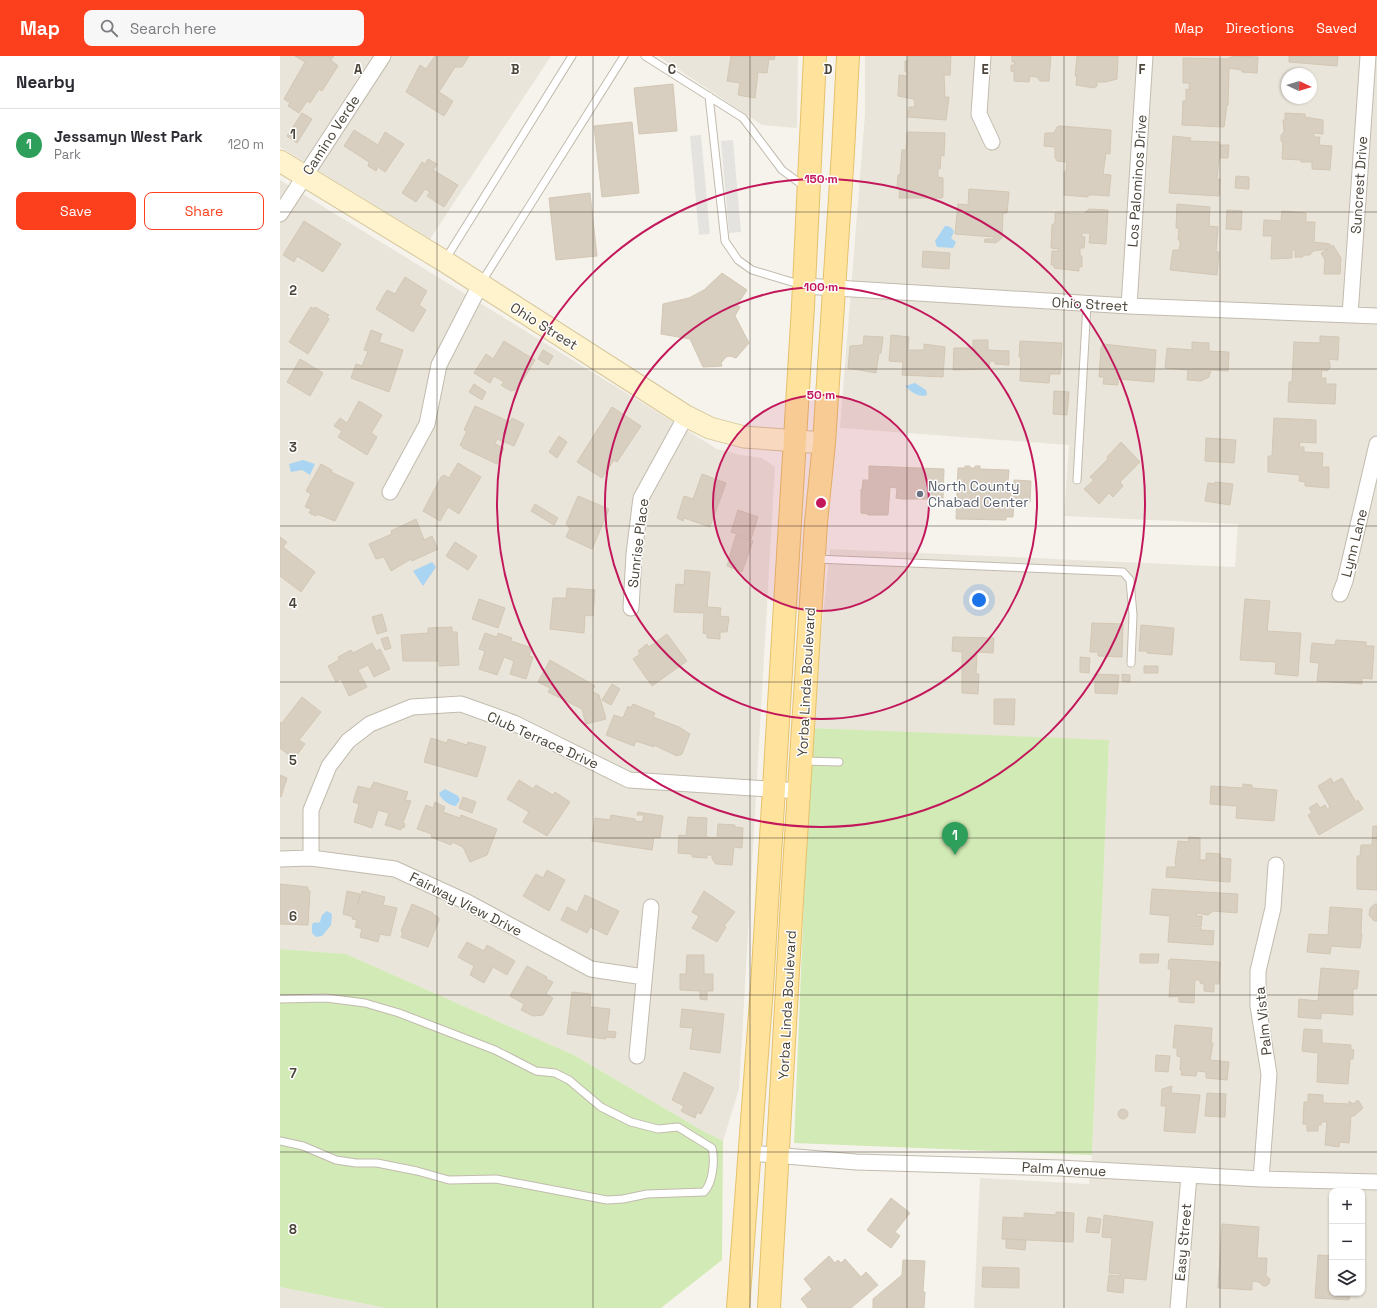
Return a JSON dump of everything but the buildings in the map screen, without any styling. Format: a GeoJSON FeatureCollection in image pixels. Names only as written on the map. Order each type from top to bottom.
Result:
{"type":"FeatureCollection","features":[{"type":"Feature","properties":{"kind":"main road","name":"Yorba Linda Boulevard"},"geometry":{"type":"LineString","coordinates":[[738,1308],[762,987],[804,286],[816,56]]}},
{"type":"Feature","properties":{"kind":"main road","name":"Yorba Linda Boulevard"},"geometry":{"type":"LineString","coordinates":[[769,1308],[779,1155],[792,900],[814,559],[824,443],[848,56]]}},
{"type":"Feature","properties":{"kind":"street","name":"Camino Verde"},"geometry":{"type":"LineString","coordinates":[[280,214],[383,56]]}},
{"type":"Feature","properties":{"kind":"street"},"geometry":{"type":"LineString","coordinates":[[982,56],[979,114],[992,142]]}},
{"type":"Feature","properties":{"kind":"street","name":"Los Palominos Drive"},"geometry":{"type":"LineString","coordinates":[[1128,306],[1145,56]]}},
{"type":"Feature","properties":{"kind":"street","name":"Suncrest Drive"},"geometry":{"type":"LineString","coordinates":[[1350,315],[1368,56]]}},
{"type":"Feature","properties":{"kind":"street","name":"Ohio Street"},"geometry":{"type":"LineString","coordinates":[[280,161],[444,261],[686,416],[710,428],[744,437],[824,443]]}},
{"type":"Feature","properties":{"kind":"street"},"geometry":{"type":"LineString","coordinates":[[390,492],[427,424],[439,365],[480,285]]}},
{"type":"Feature","properties":{"kind":"street","name":"Ohio Street"},"geometry":{"type":"LineString","coordinates":[[804,286],[1087,304],[1377,316]]}},
{"type":"Feature","properties":{"kind":"street","name":"Sunrise Place"},"geometry":{"type":"LineString","coordinates":[[631,608],[634,554],[641,498],[686,416]]}},
{"type":"Feature","properties":{"kind":"street","name":"Lynn Lane"},"geometry":{"type":"LineString","coordinates":[[1340,594],[1347,573],[1377,444]]}},
{"type":"Feature","properties":{"kind":"street","name":"Club Terrace Drive"},"geometry":{"type":"LineString","coordinates":[[311,858],[310,810],[329,766],[348,742],[370,724],[412,707],[461,704],[514,723],[629,780],[800,791]]}},
{"type":"Feature","properties":{"kind":"street","name":"Fairway View Drive"},"geometry":{"type":"LineString","coordinates":[[280,859],[311,858],[396,869],[467,902],[591,969],[644,977]]}},
{"type":"Feature","properties":{"kind":"street","name":"Palm Vista"},"geometry":{"type":"LineString","coordinates":[[1261,1179],[1269,1074],[1258,1006],[1258,971],[1273,908],[1276,866]]}},
{"type":"Feature","properties":{"kind":"street"},"geometry":{"type":"LineString","coordinates":[[637,1056],[651,907]]}},
{"type":"Feature","properties":{"kind":"street","name":"Palm Avenue"},"geometry":{"type":"LineString","coordinates":[[750,1153],[856,1162],[1060,1168],[1261,1179],[1377,1182]]}},
{"type":"Feature","properties":{"kind":"street","name":"Easy Street"},"geometry":{"type":"LineString","coordinates":[[1178,1308],[1189,1175]]}},
{"type":"Feature","properties":{"kind":"lane"},"geometry":{"type":"LineString","coordinates":[[444,261],[572,56]]}},
{"type":"Feature","properties":{"kind":"lane"},"geometry":{"type":"LineString","coordinates":[[480,285],[624,56]]}},
{"type":"Feature","properties":{"kind":"lane"},"geometry":{"type":"LineString","coordinates":[[644,56],[743,118],[782,170],[809,189]]}},
{"type":"Feature","properties":{"kind":"lane"},"geometry":{"type":"LineString","coordinates":[[709,96],[725,241],[738,260],[752,270],[804,286]]}},
{"type":"Feature","properties":{"kind":"lane"},"geometry":{"type":"LineString","coordinates":[[1077,480],[1087,304]]}},
{"type":"Feature","properties":{"kind":"lane"},"geometry":{"type":"LineString","coordinates":[[814,559],[1123,572],[1130,580],[1133,615],[1131,663]]}},
{"type":"Feature","properties":{"kind":"lane"},"geometry":{"type":"LineString","coordinates":[[802,761],[839,762]]}},
{"type":"Feature","properties":{"kind":"lane"},"geometry":{"type":"LineString","coordinates":[[280,999],[326,998],[342,1000],[365,1003],[399,1014],[496,1050],[536,1071],[555,1073],[569,1080],[601,1107],[631,1122],[658,1129],[678,1127],[712,1148],[714,1156],[708,1188],[704,1192],[647,1194],[623,1199],[607,1200],[496,1180],[449,1180],[417,1171],[377,1163],[356,1163],[336,1160],[303,1146],[280,1141]]}},
{"type":"Feature","properties":{"kind":"shaded area"},"geometry":{"type":"Polygon","coordinates":[[[280,56],[551,56],[430,239],[280,147],[280,56]]]}},
{"type":"Feature","properties":{"kind":"shaded area"},"geometry":{"type":"Polygon","coordinates":[[[658,56],[798,56],[797,128],[762,125],[658,56]]]}},
{"type":"Feature","properties":{"kind":"shaded area"},"geometry":{"type":"Polygon","coordinates":[[[865,56],[1377,56],[1377,1308],[974,1308],[980,1178],[1089,1184],[1092,1155],[1109,741],[811,728],[830,549],[1235,567],[1238,524],[1064,516],[1069,445],[840,428],[865,114],[865,56]]]}},
{"type":"Feature","properties":{"kind":"shaded area"},"geometry":{"type":"Polygon","coordinates":[[[701,135],[710,234],[699,235],[690,136],[701,135]]]}},
{"type":"Feature","properties":{"kind":"shaded area"},"geometry":{"type":"Polygon","coordinates":[[[733,140],[741,232],[729,233],[721,141],[733,140]]]}},
{"type":"Feature","properties":{"kind":"shaded area"},"geometry":{"type":"Polygon","coordinates":[[[280,180],[717,449],[762,458],[775,467],[739,1089],[723,1141],[703,1131],[574,1055],[346,954],[280,949],[280,180]]]}},
{"type":"Feature","properties":{"kind":"shaded area"},"geometry":{"type":"Polygon","coordinates":[[[280,1287],[386,1308],[280,1308],[280,1287]]]}},
{"type":"Feature","properties":{"kind":"green space"},"geometry":{"type":"Polygon","coordinates":[[[811,728],[1109,740],[1092,1155],[794,1143],[811,728]]]}},
{"type":"Feature","properties":{"kind":"green space"},"geometry":{"type":"Polygon","coordinates":[[[280,949],[346,954],[574,1055],[703,1131],[723,1141],[722,1260],[661,1308],[386,1308],[280,1287],[280,949]]]}},
{"type":"Feature","properties":{"kind":"water"},"geometry":{"type":"Polygon","coordinates":[[[945,226],[950,227],[954,232],[951,238],[956,242],[953,248],[937,247],[935,241],[945,226]]]}},
{"type":"Feature","properties":{"kind":"water"},"geometry":{"type":"Polygon","coordinates":[[[915,383],[926,390],[927,395],[918,395],[905,386],[915,383]]]}},
{"type":"Feature","properties":{"kind":"water"},"geometry":{"type":"Polygon","coordinates":[[[303,460],[315,464],[310,475],[302,470],[291,472],[289,464],[303,460]]]}},
{"type":"Feature","properties":{"kind":"water"},"geometry":{"type":"Polygon","coordinates":[[[432,562],[436,567],[423,586],[413,571],[432,562]]]}},
{"type":"Feature","properties":{"kind":"water"},"geometry":{"type":"Polygon","coordinates":[[[445,789],[458,796],[460,800],[456,806],[441,798],[439,793],[445,789]]]}},
{"type":"Feature","properties":{"kind":"water"},"geometry":{"type":"Polygon","coordinates":[[[327,911],[332,914],[331,925],[322,936],[316,937],[312,933],[312,924],[320,922],[322,915],[327,911]]]}},
{"type":"Feature","properties":{"kind":"place","name":"North County Chabad Center"},"geometry":{"type":"Point","coordinates":[920,494]}},
{"type":"Feature","properties":{"kind":"place","name":"Jessamyn West Park"},"geometry":{"type":"Point","coordinates":[955,855]}}]}
